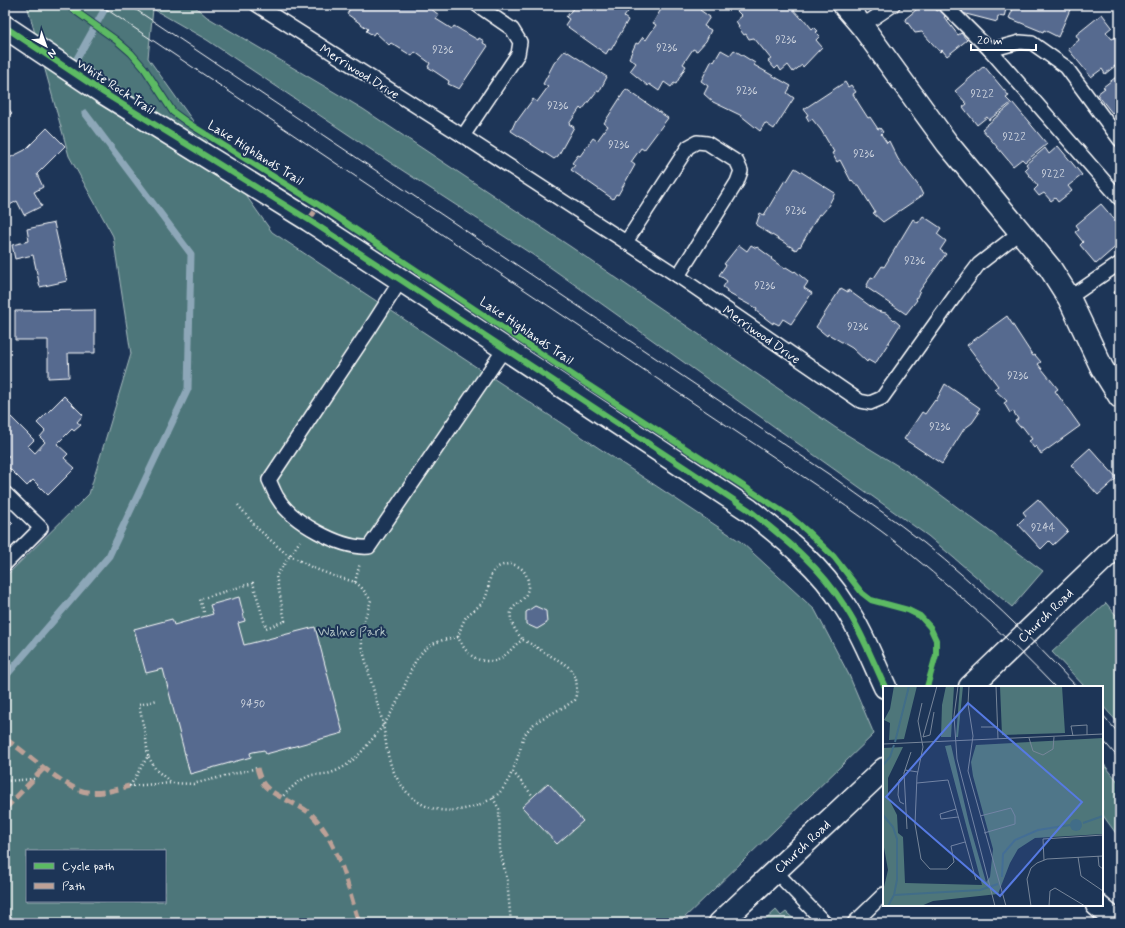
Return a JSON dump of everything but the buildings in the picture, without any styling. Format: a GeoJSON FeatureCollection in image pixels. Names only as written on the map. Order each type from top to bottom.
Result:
{"type":"FeatureCollection","features":[{"type":"Feature","properties":{"kind":"street"},"geometry":{"type":"LineString","coordinates":[[844,5],[862,26],[947,143],[1050,268],[1069,298],[1102,368],[1120,397]]}},
{"type":"Feature","properties":{"kind":"street","name":"White Rock Trail"},"geometry":{"type":"LineString","coordinates":[[5,27],[104,92],[309,220],[749,510],[790,543],[810,562],[828,583],[844,605],[862,637],[885,686]]}},
{"type":"Feature","properties":{"kind":"street","name":"Church Road"},"geometry":{"type":"LineString","coordinates":[[971,686],[1120,543]]}},
{"type":"Feature","properties":{"kind":"street","name":"Church Road"},"geometry":{"type":"LineString","coordinates":[[720,923],[883,770]]}},
{"type":"Feature","properties":{"kind":"street"},"geometry":{"type":"LineString","coordinates":[[1098,906],[1118,923]]}},
{"type":"Feature","properties":{"kind":"lane","name":"Merriwood Drive"},"geometry":{"type":"LineString","coordinates":[[257,5],[463,136],[678,276],[860,401],[870,403],[882,398],[960,288],[979,264],[1020,232]]}},
{"type":"Feature","properties":{"kind":"lane"},"geometry":{"type":"LineString","coordinates":[[463,136],[518,54],[520,42],[512,29],[477,5]]}},
{"type":"Feature","properties":{"kind":"lane"},"geometry":{"type":"LineString","coordinates":[[862,26],[893,5]]}},
{"type":"Feature","properties":{"kind":"lane"},"geometry":{"type":"LineString","coordinates":[[945,5],[990,50],[1120,199]]}},
{"type":"Feature","properties":{"kind":"lane"},"geometry":{"type":"LineString","coordinates":[[990,50],[1020,42],[1032,43],[1066,67],[1120,140]]}},
{"type":"Feature","properties":{"kind":"lane"},"geometry":{"type":"LineString","coordinates":[[626,242],[688,147],[697,142],[707,143],[737,162],[741,171],[737,182],[678,276]]}},
{"type":"Feature","properties":{"kind":"lane"},"geometry":{"type":"LineString","coordinates":[[1069,298],[1120,263]]}},
{"type":"Feature","properties":{"kind":"lane"},"geometry":{"type":"LineString","coordinates":[[401,280],[269,480],[277,498],[309,527],[347,545],[369,547],[505,348]]}},
{"type":"Feature","properties":{"kind":"lane"},"geometry":{"type":"LineString","coordinates":[[5,493],[41,528],[5,564]]}},
{"type":"Feature","properties":{"kind":"lane"},"geometry":{"type":"LineString","coordinates":[[775,871],[825,923]]}},
{"type":"Feature","properties":{"kind":"lane"},"geometry":{"type":"LineString","coordinates":[[854,923],[883,895]]}},
{"type":"Feature","properties":{"kind":"path"},"geometry":{"type":"LineString","coordinates":[[238,505],[257,528],[290,557],[313,568],[355,582],[371,600],[362,632],[362,648],[383,724],[389,757],[393,770],[406,790],[414,799],[427,807],[444,812],[459,810],[475,807],[494,798],[505,786],[512,772],[524,736],[542,717],[563,708],[575,700],[578,688],[575,674],[561,660],[523,640],[516,630],[511,620],[511,612],[514,606],[523,599],[528,590],[528,579],[523,570],[513,564],[504,565],[495,569],[489,579],[486,596],[481,605],[466,617],[458,638],[470,655],[481,660],[494,662],[502,658],[516,643],[523,640]]}},
{"type":"Feature","properties":{"kind":"path"},"geometry":{"type":"LineString","coordinates":[[204,612],[200,599],[253,583],[266,628],[285,621],[276,576],[309,527]]}},
{"type":"Feature","properties":{"kind":"path"},"geometry":{"type":"LineString","coordinates":[[282,796],[295,784],[311,776],[331,773],[351,762],[368,745],[396,704],[412,665],[423,650],[435,643],[447,639],[458,638]]}},
{"type":"Feature","properties":{"kind":"path"},"geometry":{"type":"LineString","coordinates":[[157,700],[139,705],[148,756],[156,770],[172,783]]}},
{"type":"Feature","properties":{"kind":"path"},"geometry":{"type":"LineString","coordinates":[[148,756],[129,786],[172,783],[192,784],[257,768]]}},
{"type":"Feature","properties":{"kind":"path"},"geometry":{"type":"LineString","coordinates":[[512,772],[533,796]]}},
{"type":"Feature","properties":{"kind":"path"},"geometry":{"type":"LineString","coordinates":[[5,780],[34,779]]}},
{"type":"Feature","properties":{"kind":"path"},"geometry":{"type":"LineString","coordinates":[[494,798],[500,809],[500,850],[507,880],[511,923]]}},
{"type":"Feature","properties":{"kind":"green space","name":"Walne Park"},"geometry":{"type":"Polygon","coordinates":[[[27,5],[193,5],[207,17],[363,109],[571,247],[836,428],[921,480],[1043,571],[1012,607],[928,536],[533,255],[391,163],[207,40],[153,9],[148,58],[272,232],[741,542],[815,610],[849,675],[874,734],[679,923],[5,923],[5,577],[89,494],[131,354],[113,236],[69,156],[27,5]]]}},
{"type":"Feature","properties":{"kind":"green space"},"geometry":{"type":"Polygon","coordinates":[[[1106,603],[1120,620],[1120,725],[1103,706],[1103,686],[1084,686],[1052,652],[1106,603]]]}},
{"type":"Feature","properties":{"kind":"green space"},"geometry":{"type":"Polygon","coordinates":[[[1103,763],[1120,784],[1120,839],[1103,815],[1103,763]]]}},
{"type":"Feature","properties":{"kind":"green space"},"geometry":{"type":"Polygon","coordinates":[[[776,910],[781,916],[786,912],[798,923],[762,923],[776,910]]]}},
{"type":"Feature","properties":{"kind":"waterway"},"geometry":{"type":"LineString","coordinates":[[74,64],[107,5]]}},
{"type":"Feature","properties":{"kind":"waterway"},"geometry":{"type":"LineString","coordinates":[[5,677],[109,556],[188,389],[191,254],[85,113]]}},
{"type":"Feature","properties":{"kind":"tram line"},"geometry":{"type":"LineString","coordinates":[[100,5],[870,523],[933,572],[1004,636],[1054,686]]}},
{"type":"Feature","properties":{"kind":"tram line"},"geometry":{"type":"LineString","coordinates":[[129,5],[833,477],[924,543],[984,594],[1041,649],[1076,686]]}},
{"type":"Feature","properties":{"kind":"tram line"},"geometry":{"type":"LineString","coordinates":[[1103,715],[1120,735]]}},
{"type":"Feature","properties":{"kind":"tram line"},"geometry":{"type":"LineString","coordinates":[[1103,740],[1120,760]]}},
{"type":"Feature","properties":{"kind":"marked path"},"geometry":{"type":"LineString","coordinates":[[309,220],[319,205]]}},
{"type":"Feature","properties":{"kind":"marked path"},"geometry":{"type":"LineString","coordinates":[[5,739],[57,777],[78,789],[87,792],[103,792],[129,786]]}},
{"type":"Feature","properties":{"kind":"marked path"},"geometry":{"type":"LineString","coordinates":[[5,809],[45,767]]}},
{"type":"Feature","properties":{"kind":"marked path"},"geometry":{"type":"LineString","coordinates":[[257,768],[262,782],[266,787],[272,792],[307,811],[322,827],[342,866],[359,923]]}},
{"type":"Feature","properties":{"kind":"cycle path","name":"Lake Highlands Trail"},"geometry":{"type":"LineString","coordinates":[[67,5],[116,40],[131,53],[144,68],[173,112],[188,123],[319,205],[582,381],[791,517],[834,557],[862,593],[871,600],[908,610],[920,616],[930,627],[936,640],[936,655],[927,686]]}},
{"type":"Feature","properties":{"kind":"cycle path"},"geometry":{"type":"LineString","coordinates":[[5,27],[104,93],[309,220],[749,510],[801,553],[824,578],[856,624],[885,686]]}}]}
